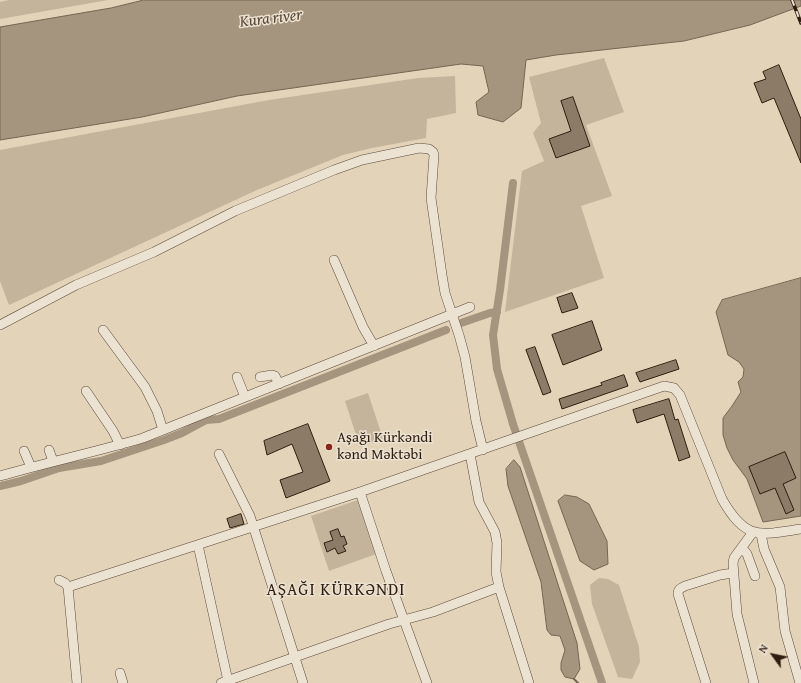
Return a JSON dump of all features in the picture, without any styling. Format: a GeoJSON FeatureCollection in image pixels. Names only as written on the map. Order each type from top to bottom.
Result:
{"type":"FeatureCollection","features":[{"type":"Feature","properties":{"kind":"street"},"geometry":{"type":"LineString","coordinates":[[0,325],[76,285],[122,267],[235,211],[334,170],[362,160],[419,148],[429,149],[434,155],[431,198],[445,293],[465,357],[476,421],[483,450]]}},
{"type":"Feature","properties":{"kind":"street"},"geometry":{"type":"LineString","coordinates":[[334,260],[363,327],[374,346]]}},
{"type":"Feature","properties":{"kind":"street"},"geometry":{"type":"LineString","coordinates":[[0,476],[143,438],[470,307]]}},
{"type":"Feature","properties":{"kind":"street"},"geometry":{"type":"LineString","coordinates":[[103,330],[145,387],[157,411],[163,430]]}},
{"type":"Feature","properties":{"kind":"street"},"geometry":{"type":"LineString","coordinates":[[260,377],[272,375],[276,376],[279,384]]}},
{"type":"Feature","properties":{"kind":"street"},"geometry":{"type":"LineString","coordinates":[[237,377],[245,397]]}},
{"type":"Feature","properties":{"kind":"street"},"geometry":{"type":"LineString","coordinates":[[68,587],[360,492],[664,386],[674,388],[680,395],[722,499],[739,524],[757,533],[801,529]]}},
{"type":"Feature","properties":{"kind":"street"},"geometry":{"type":"LineString","coordinates":[[86,391],[113,431],[120,445]]}},
{"type":"Feature","properties":{"kind":"street"},"geometry":{"type":"LineString","coordinates":[[49,450],[53,461]]}},
{"type":"Feature","properties":{"kind":"street"},"geometry":{"type":"LineString","coordinates":[[24,451],[31,467]]}},
{"type":"Feature","properties":{"kind":"street"},"geometry":{"type":"LineString","coordinates":[[219,454],[247,510],[303,683]]}},
{"type":"Feature","properties":{"kind":"street"},"geometry":{"type":"LineString","coordinates":[[470,454],[479,502],[494,532],[497,543],[496,572],[499,587],[529,683]]}},
{"type":"Feature","properties":{"kind":"street"},"geometry":{"type":"LineString","coordinates":[[360,492],[386,571],[427,683]]}},
{"type":"Feature","properties":{"kind":"street"},"geometry":{"type":"LineString","coordinates":[[754,683],[737,614],[733,563],[734,558],[742,548],[757,533]]}},
{"type":"Feature","properties":{"kind":"street"},"geometry":{"type":"LineString","coordinates":[[757,533],[780,586],[786,631],[800,683]]}},
{"type":"Feature","properties":{"kind":"street"},"geometry":{"type":"LineString","coordinates":[[198,545],[231,681],[294,657],[404,619],[433,612],[499,587]]}},
{"type":"Feature","properties":{"kind":"street"},"geometry":{"type":"LineString","coordinates":[[742,548],[747,554],[755,576]]}},
{"type":"Feature","properties":{"kind":"street"},"geometry":{"type":"LineString","coordinates":[[706,683],[678,591],[685,586],[726,573],[733,573]]}},
{"type":"Feature","properties":{"kind":"street"},"geometry":{"type":"LineString","coordinates":[[59,580],[65,583],[68,587],[77,683]]}},
{"type":"Feature","properties":{"kind":"street"},"geometry":{"type":"LineString","coordinates":[[120,673],[123,683]]}},
{"type":"Feature","properties":{"kind":"shaded area"},"geometry":{"type":"Polygon","coordinates":[[[9,0],[108,0],[0,19],[0,2],[9,0]]]}},
{"type":"Feature","properties":{"kind":"shaded area"},"geometry":{"type":"Polygon","coordinates":[[[604,58],[624,112],[586,125],[612,196],[581,206],[604,278],[505,312],[522,171],[544,161],[533,133],[541,123],[529,77],[604,58]]]}},
{"type":"Feature","properties":{"kind":"shaded area"},"geometry":{"type":"Polygon","coordinates":[[[455,76],[456,113],[427,119],[426,138],[343,155],[257,190],[9,305],[0,281],[0,150],[269,100],[418,78],[455,76]]]}},
{"type":"Feature","properties":{"kind":"shaded area"},"geometry":{"type":"Polygon","coordinates":[[[368,393],[383,439],[360,447],[345,401],[368,393]]]}},
{"type":"Feature","properties":{"kind":"shaded area"},"geometry":{"type":"Polygon","coordinates":[[[358,500],[376,554],[329,571],[311,516],[358,500]]]}},
{"type":"Feature","properties":{"kind":"shaded area"},"geometry":{"type":"Polygon","coordinates":[[[599,578],[608,579],[619,585],[639,647],[640,662],[632,679],[618,677],[592,604],[590,585],[599,578]]]}},
{"type":"Feature","properties":{"kind":"water","name":"Kura river"},"geometry":{"type":"Polygon","coordinates":[[[144,0],[801,0],[801,6],[750,25],[684,41],[556,55],[526,60],[521,108],[503,122],[478,115],[476,102],[489,92],[483,66],[461,64],[237,96],[142,117],[0,140],[0,27],[111,8],[144,0]]]}},
{"type":"Feature","properties":{"kind":"water"},"geometry":{"type":"Polygon","coordinates":[[[801,278],[801,516],[763,522],[747,479],[733,460],[723,435],[723,418],[741,392],[738,382],[743,377],[744,369],[739,362],[728,355],[716,312],[722,300],[801,278]]]}},
{"type":"Feature","properties":{"kind":"water"},"geometry":{"type":"Polygon","coordinates":[[[514,460],[520,467],[577,643],[580,669],[574,679],[565,677],[561,670],[561,663],[565,650],[560,636],[551,635],[547,630],[541,582],[508,486],[506,469],[514,460]]]}},
{"type":"Feature","properties":{"kind":"water"},"geometry":{"type":"Polygon","coordinates":[[[565,495],[577,497],[589,504],[607,541],[608,564],[594,570],[580,561],[558,501],[565,495]]]}},
{"type":"Feature","properties":{"kind":"building"},"geometry":{"type":"Polygon","coordinates":[[[779,65],[801,119],[801,163],[774,98],[762,103],[754,83],[766,79],[763,72],[779,65]]]}},
{"type":"Feature","properties":{"kind":"building"},"geometry":{"type":"Polygon","coordinates":[[[573,97],[590,146],[556,158],[549,139],[571,131],[561,101],[573,97]]]}},
{"type":"Feature","properties":{"kind":"building"},"geometry":{"type":"Polygon","coordinates":[[[572,293],[578,308],[562,313],[557,298],[572,293]]]}},
{"type":"Feature","properties":{"kind":"building"},"geometry":{"type":"Polygon","coordinates":[[[592,321],[602,350],[563,365],[552,335],[592,321]]]}},
{"type":"Feature","properties":{"kind":"building"},"geometry":{"type":"Polygon","coordinates":[[[535,347],[551,392],[543,395],[526,350],[535,347]]]}},
{"type":"Feature","properties":{"kind":"building"},"geometry":{"type":"Polygon","coordinates":[[[676,360],[679,369],[640,382],[636,373],[676,360]]]}},
{"type":"Feature","properties":{"kind":"building"},"geometry":{"type":"Polygon","coordinates":[[[624,375],[628,386],[562,409],[559,399],[602,385],[601,383],[624,375]]]}},
{"type":"Feature","properties":{"kind":"building"},"geometry":{"type":"Polygon","coordinates":[[[669,399],[675,420],[678,419],[690,457],[679,461],[664,414],[637,423],[633,410],[669,399]]]}},
{"type":"Feature","properties":{"kind":"building"},"geometry":{"type":"Polygon","coordinates":[[[308,424],[330,481],[286,498],[280,480],[303,472],[292,444],[267,455],[264,441],[308,424]]]}},
{"type":"Feature","properties":{"kind":"building"},"geometry":{"type":"Polygon","coordinates":[[[785,452],[796,478],[783,484],[794,510],[786,514],[775,488],[760,494],[749,467],[785,452]]]}},
{"type":"Feature","properties":{"kind":"building"},"geometry":{"type":"Polygon","coordinates":[[[241,514],[244,524],[230,528],[227,519],[241,514]]]}},
{"type":"Feature","properties":{"kind":"building"},"geometry":{"type":"Polygon","coordinates":[[[338,529],[341,537],[344,536],[347,544],[343,546],[346,551],[338,554],[335,548],[327,552],[324,543],[333,540],[330,532],[338,529]]]}},
{"type":"Feature","properties":{"kind":"waterway"},"geometry":{"type":"LineString","coordinates":[[513,183],[493,335],[497,369],[513,424],[602,683]]}},
{"type":"Feature","properties":{"kind":"waterway"},"geometry":{"type":"LineString","coordinates":[[461,323],[497,312]]}},
{"type":"Feature","properties":{"kind":"waterway"},"geometry":{"type":"LineString","coordinates":[[0,486],[21,481],[59,468],[101,461],[164,440],[182,433],[206,420],[219,419],[446,330]]}},
{"type":"Feature","properties":{"kind":"waterway"},"geometry":{"type":"LineString","coordinates":[[574,679],[578,683]]}},
{"type":"Feature","properties":{"kind":"railway"},"geometry":{"type":"LineString","coordinates":[[792,0],[801,23]]}},
{"type":"Feature","properties":{"kind":"place","name":"Aşağı Kürkəndi kənd Məktəbi"},"geometry":{"type":"Point","coordinates":[329,447]}},
{"type":"Feature","properties":{"kind":"district","name":"AŞAĞI KÜRKƏNDI"},"geometry":{"type":"Point","coordinates":[336,591]}}]}
